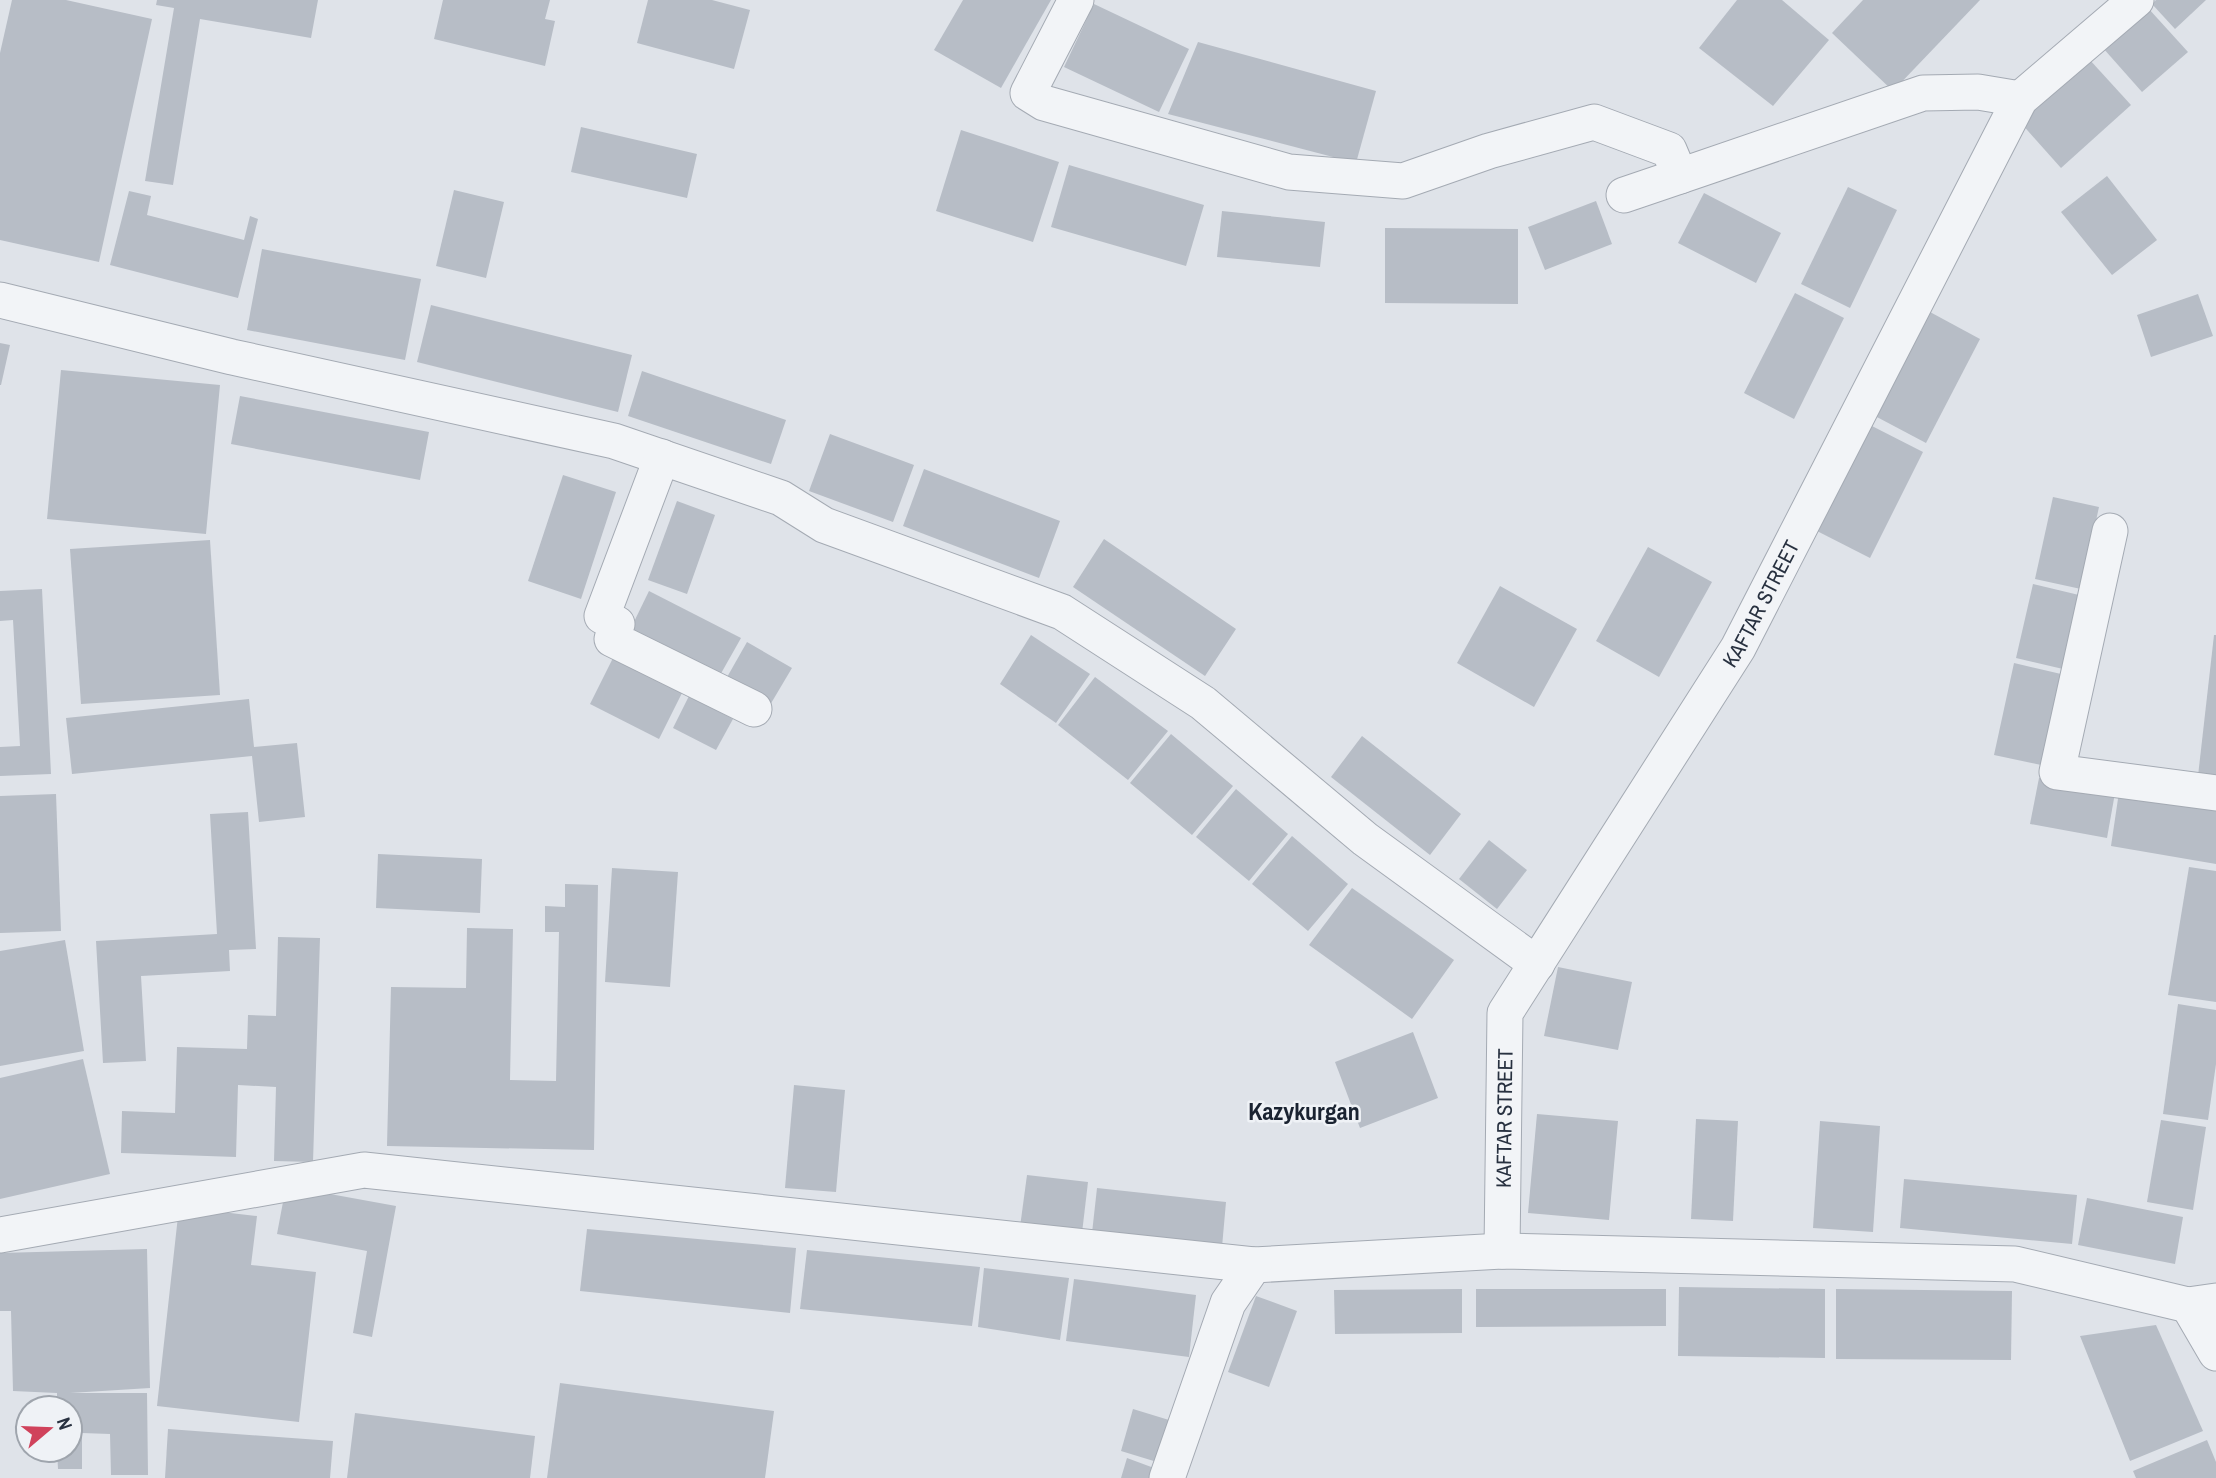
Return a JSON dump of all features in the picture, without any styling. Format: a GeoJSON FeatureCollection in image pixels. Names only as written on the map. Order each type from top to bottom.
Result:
{"type":"FeatureCollection","features":[{"type":"Feature","properties":{"kind":"street"},"geometry":{"type":"LineString","coordinates":[[1076,0],[1028,93],[1044,103],[1289,172],[1403,181],[1489,151],[1594,122],[1670,150],[1680,176]]}},
{"type":"Feature","properties":{"kind":"street","name":"KAFTAR STREET"},"geometry":{"type":"LineString","coordinates":[[1502,1251],[1505,1013],[1738,648],[2020,99],[2136,0]]}},
{"type":"Feature","properties":{"kind":"street"},"geometry":{"type":"LineString","coordinates":[[1624,195],[1923,93],[1978,92],[2020,99]]}},
{"type":"Feature","properties":{"kind":"street"},"geometry":{"type":"LineString","coordinates":[[0,300],[246,360],[614,441],[781,498],[824,525],[1062,612],[1203,703],[1365,839],[1537,964]]}},
{"type":"Feature","properties":{"kind":"street"},"geometry":{"type":"LineString","coordinates":[[662,457],[602,616],[617,624],[612,639],[754,709]]}},
{"type":"Feature","properties":{"kind":"street"},"geometry":{"type":"LineString","coordinates":[[2110,531],[2057,772],[2216,793]]}},
{"type":"Feature","properties":{"kind":"street"},"geometry":{"type":"LineString","coordinates":[[0,1235],[364,1170],[1254,1265],[1502,1251],[2015,1264],[2202,1303],[2216,1353]]}},
{"type":"Feature","properties":{"kind":"street"},"geometry":{"type":"LineString","coordinates":[[1167,1478],[1228,1303],[1254,1265]]}},
{"type":"Feature","properties":{"kind":"building"},"geometry":{"type":"Polygon","coordinates":[[[12,0],[66,0],[152,19],[99,262],[0,240],[0,53],[12,0]]]}},
{"type":"Feature","properties":{"kind":"building"},"geometry":{"type":"Polygon","coordinates":[[[157,0],[318,0],[311,38],[200,19],[173,185],[145,181],[174,8],[156,5],[157,0]]]}},
{"type":"Feature","properties":{"kind":"building"},"geometry":{"type":"Polygon","coordinates":[[[443,0],[550,0],[545,19],[555,21],[545,66],[434,39],[443,0]]]}},
{"type":"Feature","properties":{"kind":"building"},"geometry":{"type":"Polygon","coordinates":[[[648,0],[712,0],[750,10],[734,69],[637,43],[648,0]]]}},
{"type":"Feature","properties":{"kind":"building"},"geometry":{"type":"Polygon","coordinates":[[[963,0],[1051,0],[1001,88],[934,50],[963,0]]]}},
{"type":"Feature","properties":{"kind":"building"},"geometry":{"type":"Polygon","coordinates":[[[1737,0],[1782,0],[1829,40],[1773,106],[1699,48],[1737,0]]]}},
{"type":"Feature","properties":{"kind":"building"},"geometry":{"type":"Polygon","coordinates":[[[1863,0],[1980,0],[1893,91],[1832,33],[1863,0]]]}},
{"type":"Feature","properties":{"kind":"building"},"geometry":{"type":"Polygon","coordinates":[[[2156,0],[2206,0],[2175,29],[2152,4],[2156,0]]]}},
{"type":"Feature","properties":{"kind":"building"},"geometry":{"type":"Polygon","coordinates":[[[1094,4],[1189,49],[1159,112],[1064,67],[1094,4]]]}},
{"type":"Feature","properties":{"kind":"building"},"geometry":{"type":"Polygon","coordinates":[[[2148,8],[2188,52],[2142,92],[2103,48],[2148,8]]]}},
{"type":"Feature","properties":{"kind":"building"},"geometry":{"type":"Polygon","coordinates":[[[1198,42],[1376,91],[1356,163],[1168,114],[1198,42]]]}},
{"type":"Feature","properties":{"kind":"building"},"geometry":{"type":"Polygon","coordinates":[[[2089,59],[2131,105],[2061,168],[2020,122],[2089,59]]]}},
{"type":"Feature","properties":{"kind":"building"},"geometry":{"type":"Polygon","coordinates":[[[581,127],[697,154],[687,198],[571,172],[581,127]]]}},
{"type":"Feature","properties":{"kind":"building"},"geometry":{"type":"Polygon","coordinates":[[[961,130],[1059,162],[1033,242],[936,211],[961,130]]]}},
{"type":"Feature","properties":{"kind":"building"},"geometry":{"type":"Polygon","coordinates":[[[1069,165],[1204,205],[1186,266],[1051,227],[1069,165]]]}},
{"type":"Feature","properties":{"kind":"building"},"geometry":{"type":"Polygon","coordinates":[[[2107,176],[2157,240],[2112,275],[2061,212],[2107,176]]]}},
{"type":"Feature","properties":{"kind":"building"},"geometry":{"type":"Polygon","coordinates":[[[1848,187],[1897,210],[1850,308],[1801,284],[1848,187]]]}},
{"type":"Feature","properties":{"kind":"building"},"geometry":{"type":"Polygon","coordinates":[[[454,190],[504,202],[486,278],[436,266],[454,190]]]}},
{"type":"Feature","properties":{"kind":"building"},"geometry":{"type":"Polygon","coordinates":[[[129,191],[151,196],[147,215],[244,240],[250,216],[258,219],[238,298],[110,265],[129,191]]]}},
{"type":"Feature","properties":{"kind":"building"},"geometry":{"type":"Polygon","coordinates":[[[1704,193],[1781,233],[1756,283],[1678,243],[1704,193]]]}},
{"type":"Feature","properties":{"kind":"building"},"geometry":{"type":"Polygon","coordinates":[[[1596,201],[1612,244],[1545,270],[1528,227],[1596,201]]]}},
{"type":"Feature","properties":{"kind":"building"},"geometry":{"type":"Polygon","coordinates":[[[1222,211],[1325,222],[1320,267],[1217,257],[1222,211]]]}},
{"type":"Feature","properties":{"kind":"building"},"geometry":{"type":"Polygon","coordinates":[[[1385,228],[1518,229],[1518,304],[1385,303],[1385,228]]]}},
{"type":"Feature","properties":{"kind":"building"},"geometry":{"type":"Polygon","coordinates":[[[262,249],[421,279],[405,360],[247,330],[262,249]]]}},
{"type":"Feature","properties":{"kind":"building"},"geometry":{"type":"Polygon","coordinates":[[[1795,293],[1844,318],[1794,419],[1744,393],[1795,293]]]}},
{"type":"Feature","properties":{"kind":"building"},"geometry":{"type":"Polygon","coordinates":[[[2198,294],[2213,336],[2151,357],[2137,315],[2198,294]]]}},
{"type":"Feature","properties":{"kind":"building"},"geometry":{"type":"Polygon","coordinates":[[[431,305],[632,355],[618,412],[417,362],[431,305]]]}},
{"type":"Feature","properties":{"kind":"building"},"geometry":{"type":"Polygon","coordinates":[[[1930,312],[1980,339],[1926,443],[1875,416],[1930,312]]]}},
{"type":"Feature","properties":{"kind":"building"},"geometry":{"type":"Polygon","coordinates":[[[0,343],[10,345],[1,385],[0,385],[0,343]]]}},
{"type":"Feature","properties":{"kind":"building"},"geometry":{"type":"Polygon","coordinates":[[[61,370],[220,385],[206,534],[47,519],[61,370]]]}},
{"type":"Feature","properties":{"kind":"building"},"geometry":{"type":"Polygon","coordinates":[[[642,371],[786,420],[771,464],[628,416],[642,371]]]}},
{"type":"Feature","properties":{"kind":"building"},"geometry":{"type":"Polygon","coordinates":[[[240,396],[429,432],[420,480],[231,444],[240,396]]]}},
{"type":"Feature","properties":{"kind":"building"},"geometry":{"type":"Polygon","coordinates":[[[1870,425],[1923,452],[1870,558],[1817,531],[1870,425]]]}},
{"type":"Feature","properties":{"kind":"building"},"geometry":{"type":"Polygon","coordinates":[[[830,434],[914,465],[893,522],[809,491],[830,434]]]}},
{"type":"Feature","properties":{"kind":"building"},"geometry":{"type":"Polygon","coordinates":[[[924,469],[1060,521],[1039,578],[903,526],[924,469]]]}},
{"type":"Feature","properties":{"kind":"building"},"geometry":{"type":"Polygon","coordinates":[[[563,475],[616,492],[581,599],[528,581],[563,475]]]}},
{"type":"Feature","properties":{"kind":"building"},"geometry":{"type":"Polygon","coordinates":[[[2053,497],[2099,507],[2081,589],[2035,579],[2053,497]]]}},
{"type":"Feature","properties":{"kind":"building"},"geometry":{"type":"Polygon","coordinates":[[[677,501],[715,515],[687,594],[648,580],[677,501]]]}},
{"type":"Feature","properties":{"kind":"building"},"geometry":{"type":"Polygon","coordinates":[[[1104,539],[1236,629],[1205,676],[1073,587],[1104,539]]]}},
{"type":"Feature","properties":{"kind":"building"},"geometry":{"type":"Polygon","coordinates":[[[210,540],[220,695],[81,704],[70,549],[210,540]]]}},
{"type":"Feature","properties":{"kind":"building"},"geometry":{"type":"Polygon","coordinates":[[[1648,547],[1712,582],[1659,677],[1596,641],[1648,547]]]}},
{"type":"Feature","properties":{"kind":"building"},"geometry":{"type":"Polygon","coordinates":[[[2033,584],[2079,595],[2063,669],[2016,658],[2033,584]]]}},
{"type":"Feature","properties":{"kind":"building"},"geometry":{"type":"Polygon","coordinates":[[[1500,586],[1577,629],[1534,707],[1457,663],[1500,586]]]}},
{"type":"Feature","properties":{"kind":"building"},"geometry":{"type":"Polygon","coordinates":[[[42,589],[51,774],[0,776],[0,747],[20,746],[13,620],[0,621],[0,591],[42,589]]]}},
{"type":"Feature","properties":{"kind":"building"},"geometry":{"type":"Polygon","coordinates":[[[649,591],[741,638],[719,677],[630,630],[649,591]]]}},
{"type":"Feature","properties":{"kind":"building"},"geometry":{"type":"Polygon","coordinates":[[[1031,635],[1090,674],[1056,723],[1000,684],[1031,635]]]}},
{"type":"Feature","properties":{"kind":"building"},"geometry":{"type":"Polygon","coordinates":[[[2216,635],[2216,779],[2198,776],[2216,635]]]}},
{"type":"Feature","properties":{"kind":"building"},"geometry":{"type":"Polygon","coordinates":[[[747,642],[792,668],[770,705],[726,679],[747,642]]]}},
{"type":"Feature","properties":{"kind":"building"},"geometry":{"type":"Polygon","coordinates":[[[613,658],[682,693],[659,739],[590,704],[613,658]]]}},
{"type":"Feature","properties":{"kind":"building"},"geometry":{"type":"Polygon","coordinates":[[[2014,663],[2061,674],[2041,765],[1994,755],[2014,663]]]}},
{"type":"Feature","properties":{"kind":"building"},"geometry":{"type":"Polygon","coordinates":[[[1095,677],[1168,731],[1128,780],[1058,725],[1095,677]]]}},
{"type":"Feature","properties":{"kind":"building"},"geometry":{"type":"Polygon","coordinates":[[[689,696],[733,719],[716,750],[673,728],[689,696]]]}},
{"type":"Feature","properties":{"kind":"building"},"geometry":{"type":"Polygon","coordinates":[[[249,699],[254,747],[297,743],[305,817],[259,822],[252,756],[72,774],[66,718],[249,699]]]}},
{"type":"Feature","properties":{"kind":"building"},"geometry":{"type":"Polygon","coordinates":[[[1171,734],[1233,786],[1192,835],[1130,783],[1171,734]]]}},
{"type":"Feature","properties":{"kind":"building"},"geometry":{"type":"Polygon","coordinates":[[[1362,736],[1461,814],[1430,855],[1331,777],[1362,736]]]}},
{"type":"Feature","properties":{"kind":"building"},"geometry":{"type":"Polygon","coordinates":[[[2039,778],[2115,793],[2107,838],[2030,824],[2039,778]]]}},
{"type":"Feature","properties":{"kind":"building"},"geometry":{"type":"Polygon","coordinates":[[[1236,789],[1288,834],[1249,881],[1196,837],[1236,789]]]}},
{"type":"Feature","properties":{"kind":"building"},"geometry":{"type":"Polygon","coordinates":[[[2119,792],[2216,806],[2216,864],[2111,846],[2119,792]]]}},
{"type":"Feature","properties":{"kind":"building"},"geometry":{"type":"Polygon","coordinates":[[[56,794],[61,931],[0,933],[0,796],[56,794]]]}},
{"type":"Feature","properties":{"kind":"building"},"geometry":{"type":"Polygon","coordinates":[[[248,812],[256,949],[229,950],[230,971],[141,976],[146,1061],[103,1063],[96,941],[217,934],[210,814],[248,812]]]}},
{"type":"Feature","properties":{"kind":"building"},"geometry":{"type":"Polygon","coordinates":[[[1292,836],[1348,884],[1308,931],[1252,884],[1292,836]]]}},
{"type":"Feature","properties":{"kind":"building"},"geometry":{"type":"Polygon","coordinates":[[[1489,840],[1527,870],[1497,909],[1459,879],[1489,840]]]}},
{"type":"Feature","properties":{"kind":"building"},"geometry":{"type":"Polygon","coordinates":[[[378,854],[482,859],[480,913],[376,908],[378,854]]]}},
{"type":"Feature","properties":{"kind":"building"},"geometry":{"type":"Polygon","coordinates":[[[2189,867],[2216,871],[2216,1002],[2168,995],[2189,867]]]}},
{"type":"Feature","properties":{"kind":"building"},"geometry":{"type":"Polygon","coordinates":[[[612,868],[678,872],[670,987],[605,982],[612,868]]]}},
{"type":"Feature","properties":{"kind":"building"},"geometry":{"type":"Polygon","coordinates":[[[565,884],[598,885],[594,1150],[387,1146],[391,987],[466,988],[467,928],[513,929],[510,1080],[556,1081],[559,932],[545,932],[545,906],[565,907],[565,884]]]}},
{"type":"Feature","properties":{"kind":"building"},"geometry":{"type":"Polygon","coordinates":[[[1352,888],[1454,960],[1412,1019],[1309,945],[1352,888]]]}},
{"type":"Feature","properties":{"kind":"building"},"geometry":{"type":"Polygon","coordinates":[[[278,937],[320,938],[313,1162],[274,1161],[276,1087],[238,1085],[236,1157],[121,1153],[122,1111],[175,1113],[177,1047],[247,1049],[248,1015],[276,1016],[278,937]]]}},
{"type":"Feature","properties":{"kind":"building"},"geometry":{"type":"Polygon","coordinates":[[[65,940],[84,1051],[0,1066],[0,951],[65,940]]]}},
{"type":"Feature","properties":{"kind":"building"},"geometry":{"type":"Polygon","coordinates":[[[1558,967],[1632,982],[1618,1050],[1544,1036],[1558,967]]]}},
{"type":"Feature","properties":{"kind":"building"},"geometry":{"type":"Polygon","coordinates":[[[2178,1004],[2216,1010],[2216,1064],[2208,1120],[2163,1114],[2178,1004]]]}},
{"type":"Feature","properties":{"kind":"building"},"geometry":{"type":"Polygon","coordinates":[[[1413,1032],[1438,1098],[1360,1128],[1335,1062],[1413,1032]]]}},
{"type":"Feature","properties":{"kind":"building"},"geometry":{"type":"Polygon","coordinates":[[[83,1059],[110,1174],[0,1199],[0,1078],[83,1059]]]}},
{"type":"Feature","properties":{"kind":"building"},"geometry":{"type":"Polygon","coordinates":[[[794,1085],[845,1090],[836,1192],[785,1188],[794,1085]]]}},
{"type":"Feature","properties":{"kind":"building"},"geometry":{"type":"Polygon","coordinates":[[[1537,1114],[1618,1121],[1609,1220],[1528,1213],[1537,1114]]]}},
{"type":"Feature","properties":{"kind":"building"},"geometry":{"type":"Polygon","coordinates":[[[1696,1119],[1738,1121],[1733,1221],[1691,1219],[1696,1119]]]}},
{"type":"Feature","properties":{"kind":"building"},"geometry":{"type":"Polygon","coordinates":[[[2161,1120],[2206,1127],[2193,1210],[2147,1202],[2161,1120]]]}},
{"type":"Feature","properties":{"kind":"building"},"geometry":{"type":"Polygon","coordinates":[[[1820,1121],[1880,1126],[1873,1232],[1813,1228],[1820,1121]]]}},
{"type":"Feature","properties":{"kind":"building"},"geometry":{"type":"Polygon","coordinates":[[[1027,1175],[1088,1182],[1082,1233],[1020,1227],[1027,1175]]]}},
{"type":"Feature","properties":{"kind":"building"},"geometry":{"type":"Polygon","coordinates":[[[1904,1179],[2077,1195],[2072,1244],[1900,1228],[1904,1179]]]}},
{"type":"Feature","properties":{"kind":"building"},"geometry":{"type":"Polygon","coordinates":[[[286,1186],[396,1206],[372,1337],[353,1333],[367,1251],[277,1234],[286,1186]]]}},
{"type":"Feature","properties":{"kind":"building"},"geometry":{"type":"Polygon","coordinates":[[[1097,1188],[1226,1202],[1222,1247],[1092,1233],[1097,1188]]]}},
{"type":"Feature","properties":{"kind":"building"},"geometry":{"type":"Polygon","coordinates":[[[2087,1198],[2183,1217],[2175,1264],[2078,1245],[2087,1198]]]}},
{"type":"Feature","properties":{"kind":"building"},"geometry":{"type":"Polygon","coordinates":[[[179,1207],[257,1216],[251,1265],[316,1272],[299,1422],[157,1406],[179,1207]]]}},
{"type":"Feature","properties":{"kind":"building"},"geometry":{"type":"Polygon","coordinates":[[[587,1229],[796,1248],[790,1313],[580,1291],[587,1229]]]}},
{"type":"Feature","properties":{"kind":"building"},"geometry":{"type":"Polygon","coordinates":[[[147,1249],[150,1388],[70,1393],[147,1393],[148,1475],[111,1475],[110,1434],[84,1433],[84,1394],[13,1391],[11,1311],[0,1311],[0,1253],[147,1249]]]}},
{"type":"Feature","properties":{"kind":"building"},"geometry":{"type":"Polygon","coordinates":[[[807,1250],[980,1267],[972,1326],[800,1309],[807,1250]]]}},
{"type":"Feature","properties":{"kind":"building"},"geometry":{"type":"Polygon","coordinates":[[[984,1268],[1069,1278],[1060,1340],[978,1327],[984,1268]]]}},
{"type":"Feature","properties":{"kind":"building"},"geometry":{"type":"Polygon","coordinates":[[[1074,1279],[1196,1295],[1189,1357],[1066,1341],[1074,1279]]]}},
{"type":"Feature","properties":{"kind":"building"},"geometry":{"type":"Polygon","coordinates":[[[1679,1287],[1825,1289],[1825,1358],[1678,1356],[1679,1287]]]}},
{"type":"Feature","properties":{"kind":"building"},"geometry":{"type":"Polygon","coordinates":[[[1462,1289],[1462,1333],[1335,1334],[1334,1290],[1462,1289]]]}},
{"type":"Feature","properties":{"kind":"building"},"geometry":{"type":"Polygon","coordinates":[[[1476,1289],[1666,1289],[1666,1326],[1476,1327],[1476,1289]]]}},
{"type":"Feature","properties":{"kind":"building"},"geometry":{"type":"Polygon","coordinates":[[[1836,1289],[2012,1291],[2011,1360],[1836,1359],[1836,1289]]]}},
{"type":"Feature","properties":{"kind":"building"},"geometry":{"type":"Polygon","coordinates":[[[1256,1296],[1297,1311],[1269,1387],[1228,1372],[1256,1296]]]}},
{"type":"Feature","properties":{"kind":"building"},"geometry":{"type":"Polygon","coordinates":[[[2156,1325],[2203,1431],[2130,1461],[2080,1336],[2156,1325]]]}},
{"type":"Feature","properties":{"kind":"building"},"geometry":{"type":"Polygon","coordinates":[[[560,1383],[774,1411],[765,1478],[547,1478],[560,1383]]]}},
{"type":"Feature","properties":{"kind":"building"},"geometry":{"type":"Polygon","coordinates":[[[1133,1409],[1169,1420],[1157,1462],[1121,1451],[1133,1409]]]}},
{"type":"Feature","properties":{"kind":"building"},"geometry":{"type":"Polygon","coordinates":[[[355,1413],[535,1436],[530,1478],[347,1478],[355,1413]]]}},
{"type":"Feature","properties":{"kind":"building"},"geometry":{"type":"Polygon","coordinates":[[[168,1429],[333,1441],[330,1478],[165,1478],[168,1429]]]}},
{"type":"Feature","properties":{"kind":"building"},"geometry":{"type":"Polygon","coordinates":[[[2207,1440],[2216,1462],[2216,1478],[2136,1478],[2133,1471],[2207,1440]]]}},
{"type":"Feature","properties":{"kind":"building"},"geometry":{"type":"Polygon","coordinates":[[[1127,1458],[1154,1468],[1150,1478],[1121,1478],[1127,1458]]]}},
{"type":"Feature","properties":{"kind":"building"},"geometry":{"type":"Polygon","coordinates":[[[58,1464],[82,1464],[82,1469],[58,1469],[58,1464]]]}},
{"type":"Feature","properties":{"kind":"district","name":"Kazykurgan"},"geometry":{"type":"Point","coordinates":[1304,1111]}}]}
